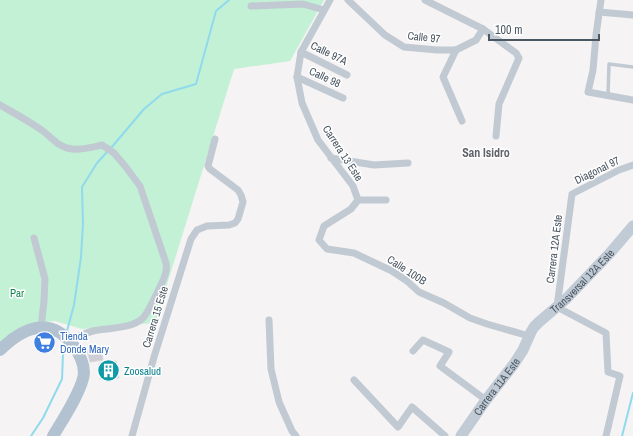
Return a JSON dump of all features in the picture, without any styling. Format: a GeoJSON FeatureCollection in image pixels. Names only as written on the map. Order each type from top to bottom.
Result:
{"type":"FeatureCollection","features":[{"type":"Feature","properties":{"kind":"main road"},"geometry":{"type":"LineString","coordinates":[[0,350],[11,340],[28,330],[41,328],[53,329],[59,332],[70,340],[80,356],[84,373],[79,389],[53,436]]}},
{"type":"Feature","properties":{"kind":"street","name":"Carrera 13 Este"},"geometry":{"type":"LineString","coordinates":[[330,0],[301,52],[297,77],[302,103],[318,140],[353,186],[358,200]]}},
{"type":"Feature","properties":{"kind":"street","name":"Calle 97"},"geometry":{"type":"LineString","coordinates":[[348,0],[385,35],[404,47],[456,50],[476,40],[483,29]]}},
{"type":"Feature","properties":{"kind":"street"},"geometry":{"type":"LineString","coordinates":[[425,0],[483,29],[516,53],[519,58],[499,104],[496,136]]}},
{"type":"Feature","properties":{"kind":"street"},"geometry":{"type":"LineString","coordinates":[[601,0],[593,70],[588,92],[633,100]]}},
{"type":"Feature","properties":{"kind":"street"},"geometry":{"type":"LineString","coordinates":[[251,6],[303,4],[324,10]]}},
{"type":"Feature","properties":{"kind":"street"},"geometry":{"type":"LineString","coordinates":[[599,12],[633,15]]}},
{"type":"Feature","properties":{"kind":"street"},"geometry":{"type":"LineString","coordinates":[[456,50],[443,77],[462,122]]}},
{"type":"Feature","properties":{"kind":"street","name":"Calle 97A"},"geometry":{"type":"LineString","coordinates":[[301,52],[347,75]]}},
{"type":"Feature","properties":{"kind":"street","name":"Calle 98"},"geometry":{"type":"LineString","coordinates":[[297,77],[343,98]]}},
{"type":"Feature","properties":{"kind":"street"},"geometry":{"type":"LineString","coordinates":[[0,105],[44,132],[53,141],[64,147],[71,149],[87,148],[102,144],[114,153],[126,166],[140,186],[166,262],[166,274],[158,292],[143,318],[136,323],[92,331],[70,340]]}},
{"type":"Feature","properties":{"kind":"street","name":"Carrera 15 Este"},"geometry":{"type":"LineString","coordinates":[[132,436],[154,357],[191,239],[197,230],[206,226],[229,225],[235,223],[238,219],[243,202],[238,190],[208,166],[215,139]]}},
{"type":"Feature","properties":{"kind":"street"},"geometry":{"type":"LineString","coordinates":[[331,158],[374,165],[408,163]]}},
{"type":"Feature","properties":{"kind":"street","name":"Diagonal 97"},"geometry":{"type":"LineString","coordinates":[[572,194],[619,170],[633,165]]}},
{"type":"Feature","properties":{"kind":"street","name":"Carrera 12A Este"},"geometry":{"type":"LineString","coordinates":[[557,307],[572,194]]}},
{"type":"Feature","properties":{"kind":"street"},"geometry":{"type":"LineString","coordinates":[[358,200],[386,200]]}},
{"type":"Feature","properties":{"kind":"street","name":"Calle 100B"},"geometry":{"type":"LineString","coordinates":[[358,200],[351,209],[324,226],[319,240],[327,249],[354,253],[392,271],[407,281],[419,292],[444,303],[470,318],[529,336]]}},
{"type":"Feature","properties":{"kind":"street","name":"Transversal 12A Este"},"geometry":{"type":"LineString","coordinates":[[529,336],[539,322],[566,299],[610,253],[633,226]]}},
{"type":"Feature","properties":{"kind":"street"},"geometry":{"type":"LineString","coordinates":[[34,238],[45,279],[41,328]]}},
{"type":"Feature","properties":{"kind":"street"},"geometry":{"type":"LineString","coordinates":[[557,307],[606,333],[608,372],[620,376],[606,436]]}},
{"type":"Feature","properties":{"kind":"street"},"geometry":{"type":"LineString","coordinates":[[269,320],[271,369],[279,402],[292,431],[296,436]]}},
{"type":"Feature","properties":{"kind":"street","name":"Carrera 11A Este"},"geometry":{"type":"LineString","coordinates":[[461,436],[486,400],[517,361],[529,336]]}},
{"type":"Feature","properties":{"kind":"street"},"geometry":{"type":"LineString","coordinates":[[413,351],[423,340],[448,352],[440,366],[486,400]]}},
{"type":"Feature","properties":{"kind":"street"},"geometry":{"type":"LineString","coordinates":[[354,380],[398,427],[412,407],[445,436]]}},
{"type":"Feature","properties":{"kind":"lane"},"geometry":{"type":"LineString","coordinates":[[608,96],[609,64],[633,67]]}},
{"type":"Feature","properties":{"kind":"green space","name":"Par"},"geometry":{"type":"Polygon","coordinates":[[[0,0],[324,0],[290,61],[234,69],[155,323],[82,329],[55,321],[35,323],[0,346],[0,0]]]}},
{"type":"Feature","properties":{"kind":"building"},"geometry":{"type":"Polygon","coordinates":[[[101,347],[103,360],[90,362],[87,350],[101,347]]]}},
{"type":"Feature","properties":{"kind":"building","name":"Zoosalud"},"geometry":{"type":"Polygon","coordinates":[[[116,361],[119,378],[100,379],[99,363],[116,361]]]}},
{"type":"Feature","properties":{"kind":"waterway"},"geometry":{"type":"LineString","coordinates":[[111,148],[144,109],[162,94],[196,84],[216,11],[229,0]]}},
{"type":"Feature","properties":{"kind":"waterway"},"geometry":{"type":"LineString","coordinates":[[67,331],[74,305],[81,257],[83,224],[82,187],[97,163],[108,151]]}},
{"type":"Feature","properties":{"kind":"waterway"},"geometry":{"type":"LineString","coordinates":[[31,436],[43,418],[62,379],[65,343]]}},
{"type":"Feature","properties":{"kind":"waterway"},"geometry":{"type":"LineString","coordinates":[[622,436],[633,393]]}},
{"type":"Feature","properties":{"kind":"place","name":"Tienda Donde Mary"},"geometry":{"type":"Point","coordinates":[44,342]}},
{"type":"Feature","properties":{"kind":"place","name":"Zoosalud"},"geometry":{"type":"Point","coordinates":[109,371]}},
{"type":"Feature","properties":{"kind":"district","name":"San Isidro"},"geometry":{"type":"Point","coordinates":[486,153]}}]}
